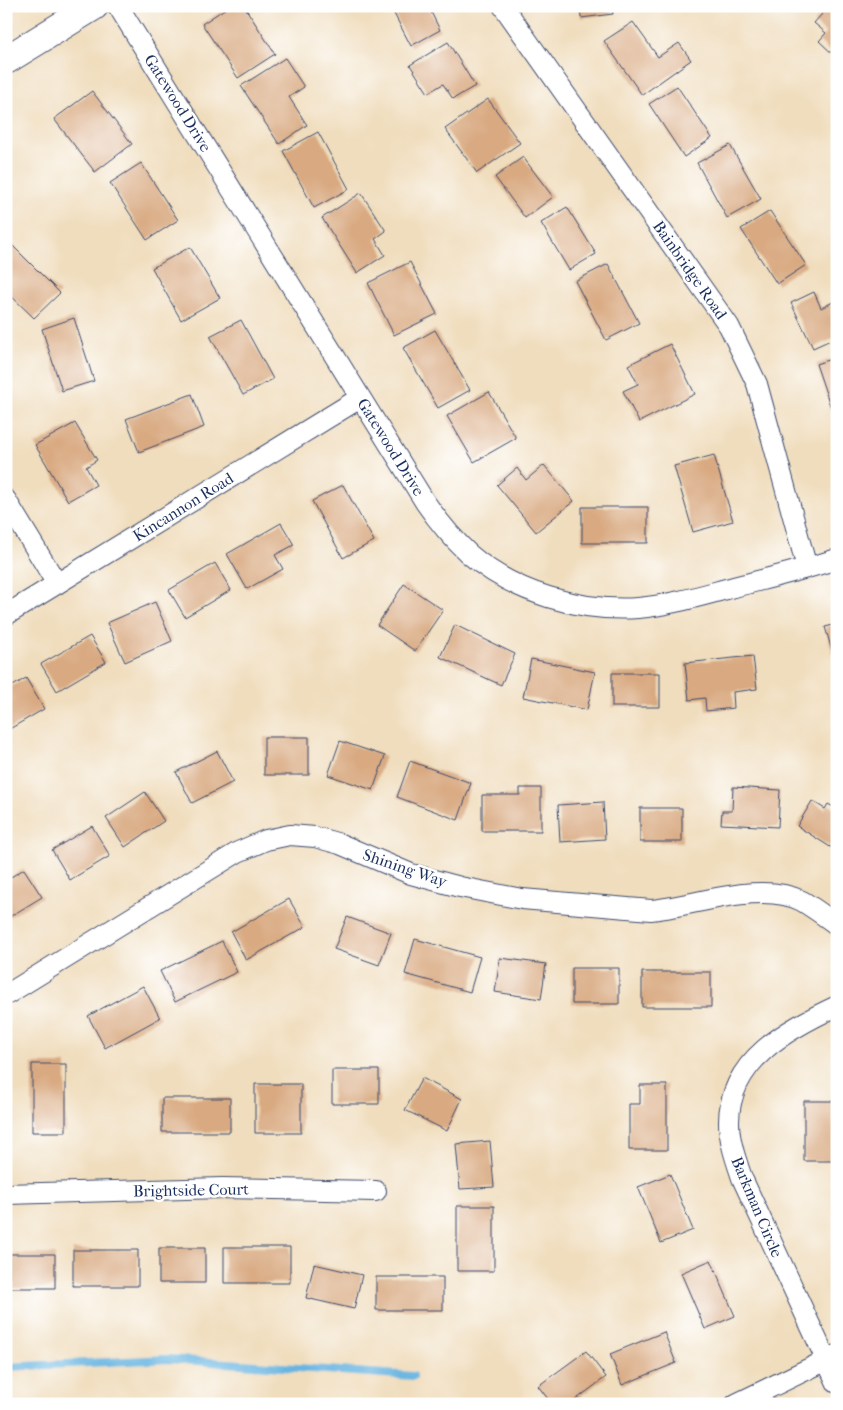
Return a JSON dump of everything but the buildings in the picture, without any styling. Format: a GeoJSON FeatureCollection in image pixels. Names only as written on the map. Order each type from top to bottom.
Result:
{"type":"FeatureCollection","features":[{"type":"Feature","properties":{"kind":"main road"},"geometry":{"type":"LineString","coordinates":[[6,60],[94,6]]}},
{"type":"Feature","properties":{"kind":"street","name":"Gatewood Drive"},"geometry":{"type":"LineString","coordinates":[[118,6],[360,398],[444,529],[469,554],[498,575],[530,590],[563,601],[596,607],[637,608],[670,604],[837,559]]}},
{"type":"Feature","properties":{"kind":"street","name":"Bainbridge Road"},"geometry":{"type":"LineString","coordinates":[[503,6],[729,326],[757,384],[807,568]]}},
{"type":"Feature","properties":{"kind":"street","name":"Kincannon Road"},"geometry":{"type":"LineString","coordinates":[[6,616],[360,398]]}},
{"type":"Feature","properties":{"kind":"street"},"geometry":{"type":"LineString","coordinates":[[6,500],[57,584]]}},
{"type":"Feature","properties":{"kind":"street","name":"Shining Way"},"geometry":{"type":"LineString","coordinates":[[6,995],[238,852],[266,840],[290,835],[315,837],[340,844],[411,874],[494,894],[651,910],[764,892],[800,900],[837,926]]}},
{"type":"Feature","properties":{"kind":"street","name":"Barkman Circle"},"geometry":{"type":"LineString","coordinates":[[837,1006],[776,1038],[757,1055],[742,1076],[733,1099],[729,1121],[732,1146],[742,1178],[831,1358],[837,1383]]}},
{"type":"Feature","properties":{"kind":"street","name":"Brightside Court"},"geometry":{"type":"LineString","coordinates":[[6,1194],[222,1188],[376,1191]]}},
{"type":"Feature","properties":{"kind":"street"},"geometry":{"type":"LineString","coordinates":[[736,1404],[831,1358]]}},
{"type":"Feature","properties":{"kind":"waterway"},"geometry":{"type":"LineString","coordinates":[[6,1367],[168,1359],[413,1376]]}}]}
